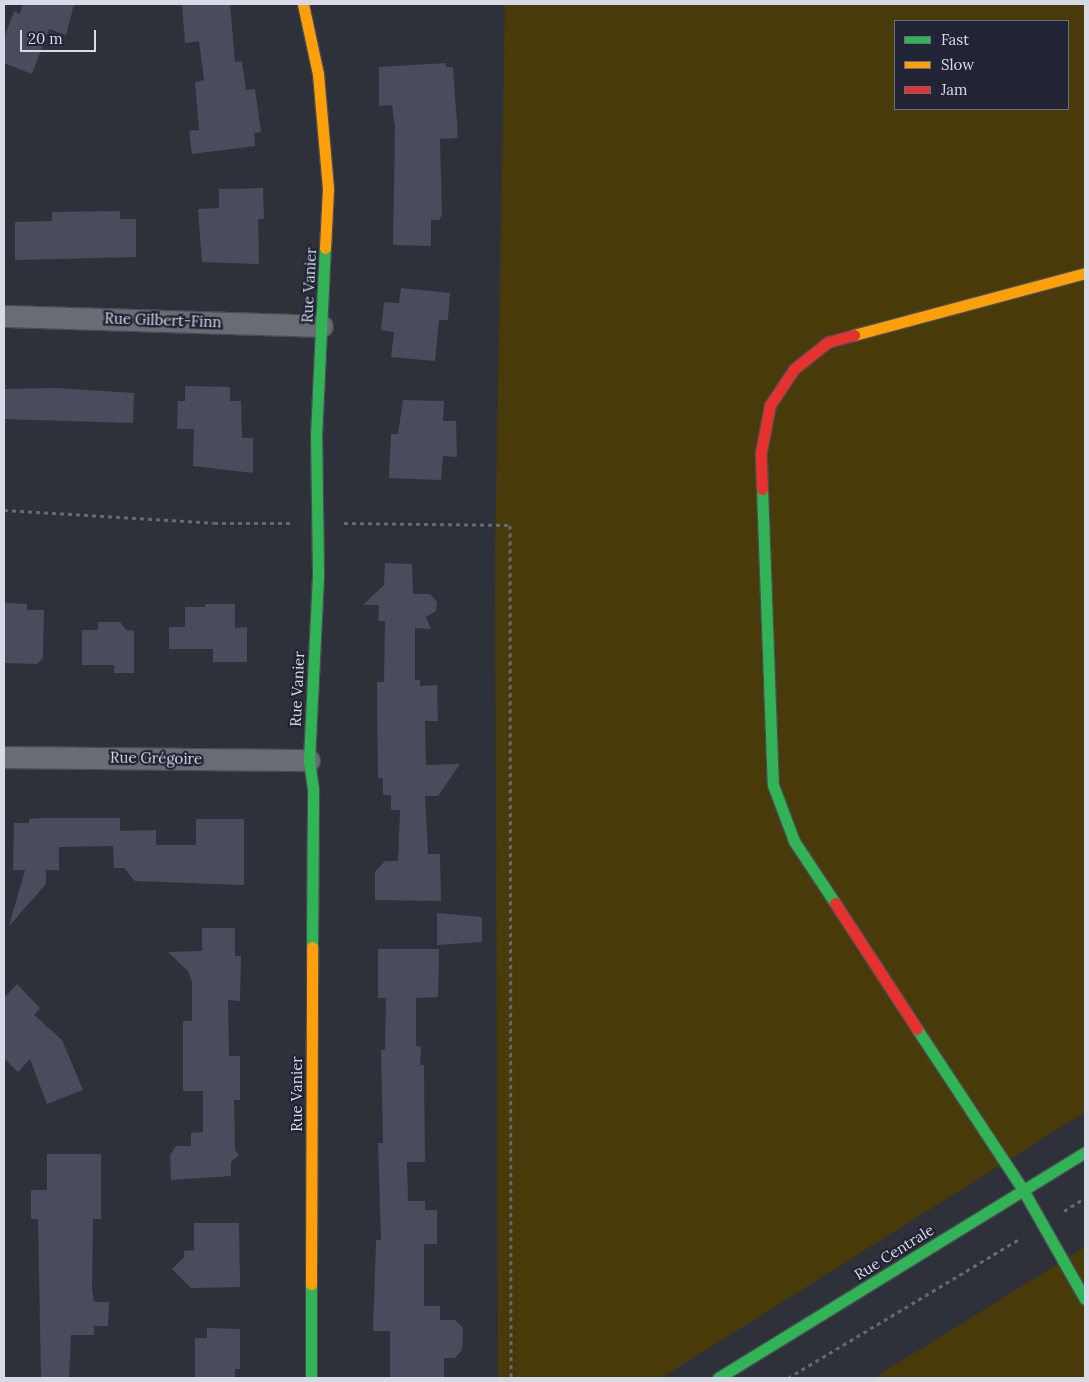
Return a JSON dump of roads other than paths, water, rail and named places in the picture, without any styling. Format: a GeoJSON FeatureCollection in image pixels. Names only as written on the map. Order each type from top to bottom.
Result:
{"type":"FeatureCollection","features":[{"type":"Feature","properties":{"kind":"street","name":"Rue Vanier"},"geometry":{"type":"LineString","coordinates":[[303,4],[318,74],[328,189],[316,523],[318,573],[309,760],[313,789],[311,1378]]}},
{"type":"Feature","properties":{"kind":"street"},"geometry":{"type":"LineString","coordinates":[[1085,273],[828,342],[794,369],[770,405],[760,452],[773,786],[794,840],[1023,1190],[1085,1299]]}},
{"type":"Feature","properties":{"kind":"street","name":"Rue Gilbert-Finn"},"geometry":{"type":"LineString","coordinates":[[4,316],[322,326]]}},
{"type":"Feature","properties":{"kind":"street","name":"Rue Grégoire"},"geometry":{"type":"LineString","coordinates":[[4,757],[309,760]]}},
{"type":"Feature","properties":{"kind":"street","name":"Rue Centrale"},"geometry":{"type":"LineString","coordinates":[[718,1378],[1085,1152]]}}]}
